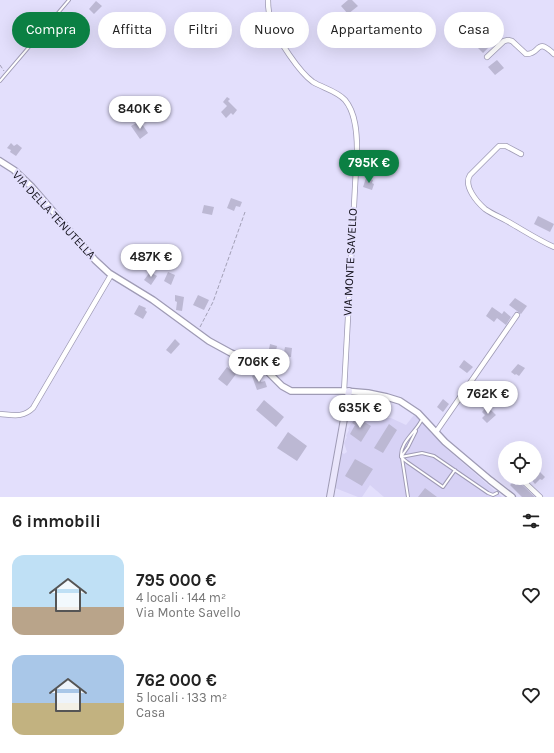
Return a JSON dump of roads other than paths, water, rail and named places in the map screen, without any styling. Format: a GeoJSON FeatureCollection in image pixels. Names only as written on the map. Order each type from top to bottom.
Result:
{"type":"FeatureCollection","features":[{"type":"Feature","properties":{"kind":"main road"},"geometry":{"type":"LineString","coordinates":[[330,497],[347,391]]}},
{"type":"Feature","properties":{"kind":"street","name":"VIA MONTE SAVELLO"},"geometry":{"type":"LineString","coordinates":[[268,0],[270,17],[274,29],[295,63],[313,82],[339,95],[345,100],[352,113],[356,129],[357,150],[347,391]]}},
{"type":"Feature","properties":{"kind":"street"},"geometry":{"type":"LineString","coordinates":[[487,57],[504,41],[508,40],[512,41],[526,54],[531,54],[543,46],[554,54]]}},
{"type":"Feature","properties":{"kind":"street"},"geometry":{"type":"LineString","coordinates":[[521,154],[506,146],[499,146],[470,175],[467,180],[467,184],[475,198],[486,210],[531,236],[554,247]]}},
{"type":"Feature","properties":{"kind":"street","name":"VIA DELLA TENUTELLA"},"geometry":{"type":"LineString","coordinates":[[0,161],[14,170],[32,187],[95,260],[111,275],[153,300],[196,332],[224,350],[258,364],[282,386],[289,390],[347,391],[374,394],[396,399],[411,407],[458,454],[495,495],[512,497]]}},
{"type":"Feature","properties":{"kind":"street"},"geometry":{"type":"LineString","coordinates":[[0,414],[20,416],[33,408],[111,275]]}},
{"type":"Feature","properties":{"kind":"street"},"geometry":{"type":"LineString","coordinates":[[436,432],[517,315]]}},
{"type":"Feature","properties":{"kind":"street"},"geometry":{"type":"LineString","coordinates":[[527,485],[540,497]]}},
{"type":"Feature","properties":{"kind":"lane"},"geometry":{"type":"LineString","coordinates":[[0,81],[69,0]]}},
{"type":"Feature","properties":{"kind":"lane"},"geometry":{"type":"LineString","coordinates":[[401,456],[408,448],[423,420]]}},
{"type":"Feature","properties":{"kind":"lane"},"geometry":{"type":"LineString","coordinates":[[408,497],[401,456],[403,446],[416,431]]}},
{"type":"Feature","properties":{"kind":"lane"},"geometry":{"type":"LineString","coordinates":[[401,456],[417,453],[428,453],[495,495]]}},
{"type":"Feature","properties":{"kind":"lane"},"geometry":{"type":"LineString","coordinates":[[401,456],[443,488],[455,470]]}}]}
